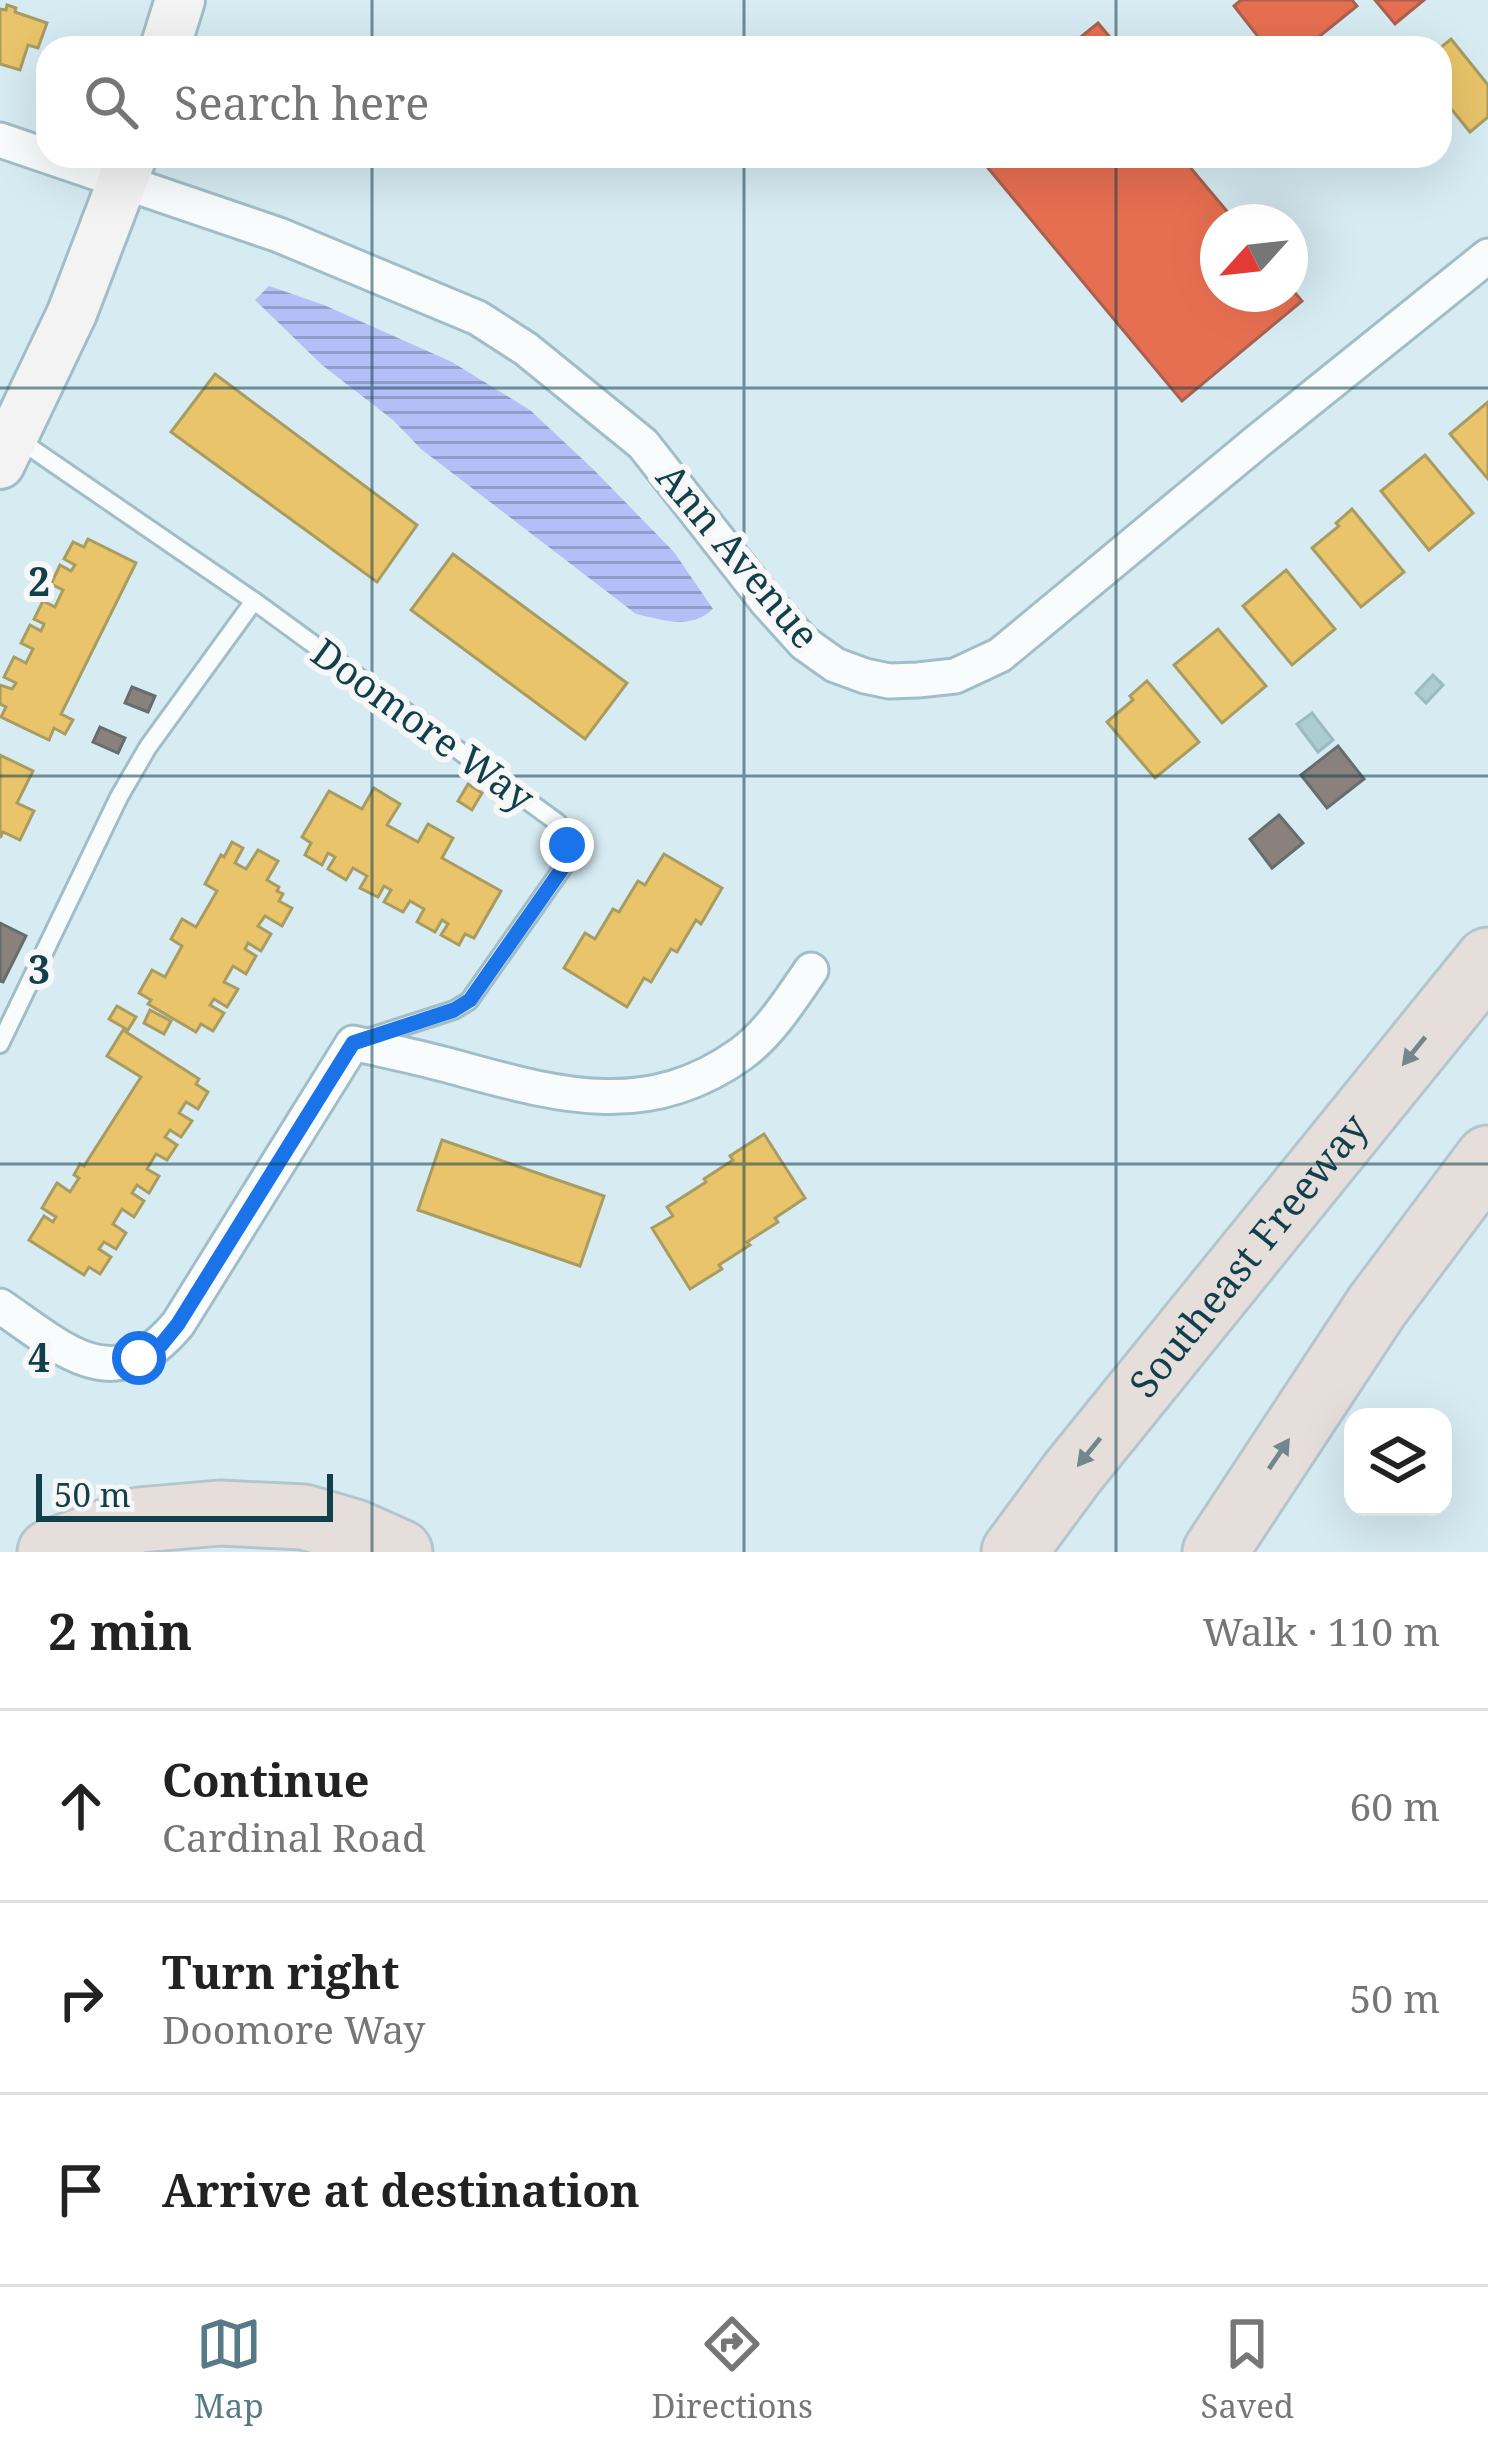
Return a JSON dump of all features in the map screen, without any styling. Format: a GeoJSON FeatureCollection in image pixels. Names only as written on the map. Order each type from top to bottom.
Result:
{"type":"FeatureCollection","features":[{"type":"Feature","properties":{"kind":"highway","name":"Southeast Freeway"},"geometry":{"type":"LineString","coordinates":[[1014,1552],[1130,1400],[1488,960]]}},
{"type":"Feature","properties":{"kind":"highway"},"geometry":{"type":"LineString","coordinates":[[1215,1552],[1377,1306],[1488,1158]]}},
{"type":"Feature","properties":{"kind":"highway"},"geometry":{"type":"LineString","coordinates":[[50,1552],[139,1520],[220,1513],[304,1517],[400,1552]]}},
{"type":"Feature","properties":{"kind":"street"},"geometry":{"type":"LineString","coordinates":[[169,36],[180,0]]}},
{"type":"Feature","properties":{"kind":"street","name":"Ann Avenue"},"geometry":{"type":"LineString","coordinates":[[0,140],[36,148]]}},
{"type":"Feature","properties":{"kind":"street"},"geometry":{"type":"LineString","coordinates":[[7,450],[72,313],[128,170]]}},
{"type":"Feature","properties":{"kind":"street","name":"Ann Avenue"},"geometry":{"type":"LineString","coordinates":[[128,170],[478,318],[526,350],[643,444],[804,643],[835,665],[889,681],[955,676],[1000,655],[1488,256]]}},
{"type":"Feature","properties":{"kind":"street"},"geometry":{"type":"LineString","coordinates":[[0,1306],[93,1364],[118,1364],[161,1345],[353,1043],[536,1090],[601,1097],[647,1094],[708,1073],[743,1053],[811,970]]}},
{"type":"Feature","properties":{"kind":"lane","name":"Doomore Way"},"geometry":{"type":"LineString","coordinates":[[7,450],[254,601],[557,824],[567,845],[564,866],[470,1000],[454,1010],[353,1043]]}},
{"type":"Feature","properties":{"kind":"lane"},"geometry":{"type":"LineString","coordinates":[[0,1044],[119,797],[148,747],[254,601]]}},
{"type":"Feature","properties":{"kind":"water"},"geometry":{"type":"Polygon","coordinates":[[[269,286],[452,362],[530,410],[674,552],[713,609],[686,621],[636,614],[421,449],[393,420],[322,365],[255,300],[269,286]]]}},
{"type":"Feature","properties":{"kind":"building: Homes"},"geometry":{"type":"Polygon","coordinates":[[[7,5],[47,23],[42,36],[36,36],[36,47],[28,45],[20,70],[0,64],[0,9],[6,10],[7,5]]]}},
{"type":"Feature","properties":{"kind":"building: Homes"},"geometry":{"type":"Polygon","coordinates":[[[1452,40],[1488,85],[1488,117],[1470,132],[1452,110],[1452,40]]]}},
{"type":"Feature","properties":{"kind":"building: Homes"},"geometry":{"type":"Polygon","coordinates":[[[215,374],[417,525],[377,582],[171,432],[215,374]]]}},
{"type":"Feature","properties":{"kind":"building: Homes"},"geometry":{"type":"Polygon","coordinates":[[[1488,402],[1488,479],[1450,434],[1488,402]]]}},
{"type":"Feature","properties":{"kind":"building: Homes"},"geometry":{"type":"Polygon","coordinates":[[[1425,455],[1473,513],[1429,550],[1381,491],[1425,455]]]}},
{"type":"Feature","properties":{"kind":"building: Homes"},"geometry":{"type":"Polygon","coordinates":[[[1352,509],[1404,572],[1361,607],[1312,548],[1352,509]]]}},
{"type":"Feature","properties":{"kind":"building: Homes"},"geometry":{"type":"Polygon","coordinates":[[[88,539],[136,563],[61,714],[73,720],[65,734],[54,728],[49,740],[1,717],[6,707],[0,704],[0,685],[12,689],[16,683],[4,677],[14,657],[26,663],[33,649],[21,643],[30,625],[41,631],[44,624],[34,619],[43,601],[55,607],[63,590],[51,584],[60,565],[71,571],[75,565],[64,559],[73,542],[84,547],[88,539]]]}},
{"type":"Feature","properties":{"kind":"building: Homes"},"geometry":{"type":"Polygon","coordinates":[[[453,554],[627,683],[585,739],[411,610],[453,554]]]}},
{"type":"Feature","properties":{"kind":"building: Homes"},"geometry":{"type":"Polygon","coordinates":[[[1286,570],[1335,629],[1292,665],[1243,606],[1286,570]]]}},
{"type":"Feature","properties":{"kind":"building: Homes"},"geometry":{"type":"Polygon","coordinates":[[[1218,629],[1266,686],[1222,723],[1174,665],[1218,629]]]}},
{"type":"Feature","properties":{"kind":"building: Homes"},"geometry":{"type":"Polygon","coordinates":[[[1147,681],[1199,742],[1155,778],[1107,722],[1147,681]]]}},
{"type":"Feature","properties":{"kind":"building: Homes"},"geometry":{"type":"Polygon","coordinates":[[[0,755],[33,771],[17,803],[34,811],[20,840],[3,832],[0,838],[0,755]]]}},
{"type":"Feature","properties":{"kind":"building: Homes"},"geometry":{"type":"Polygon","coordinates":[[[468,784],[482,793],[472,810],[458,801],[468,784]]]}},
{"type":"Feature","properties":{"kind":"building: Homes"},"geometry":{"type":"Polygon","coordinates":[[[374,788],[400,804],[387,825],[418,842],[428,824],[453,838],[442,858],[501,891],[474,938],[465,934],[459,945],[441,935],[448,924],[442,920],[435,932],[417,922],[424,909],[410,901],[403,912],[384,902],[391,890],[384,886],[378,897],[360,888],[367,876],[353,868],[346,880],[328,869],[335,857],[328,853],[322,865],[305,855],[311,843],[302,837],[329,791],[362,809],[374,788]]]}},
{"type":"Feature","properties":{"kind":"building: Homes"},"geometry":{"type":"Polygon","coordinates":[[[232,842],[243,848],[235,863],[246,869],[258,850],[278,861],[267,880],[283,894],[279,901],[292,908],[282,926],[265,916],[258,926],[271,934],[261,951],[248,943],[245,949],[256,956],[246,974],[233,966],[224,982],[238,989],[227,1007],[214,999],[210,1005],[224,1013],[213,1031],[201,1024],[196,1032],[148,1004],[151,1000],[139,993],[152,970],[165,977],[182,946],[171,939],[182,919],[196,927],[217,891],[205,884],[232,842]]]}},
{"type":"Feature","properties":{"kind":"building: Homes"},"geometry":{"type":"Polygon","coordinates":[[[664,854],[722,888],[701,924],[696,920],[677,952],[671,949],[651,982],[644,978],[627,1007],[564,968],[585,933],[595,939],[613,909],[619,912],[638,881],[645,885],[664,854]]]}},
{"type":"Feature","properties":{"kind":"building: Homes"},"geometry":{"type":"Polygon","coordinates":[[[117,1006],[136,1017],[128,1030],[109,1019],[117,1006]]]}},
{"type":"Feature","properties":{"kind":"building: Homes"},"geometry":{"type":"Polygon","coordinates":[[[150,1010],[171,1021],[164,1034],[144,1023],[150,1010]]]}},
{"type":"Feature","properties":{"kind":"building: Homes"},"geometry":{"type":"Polygon","coordinates":[[[123,1030],[199,1079],[196,1084],[208,1092],[198,1109],[186,1102],[179,1113],[192,1121],[181,1137],[170,1130],[165,1137],[177,1145],[167,1160],[156,1154],[147,1169],[159,1176],[149,1193],[137,1185],[132,1193],[144,1201],[134,1217],[122,1209],[113,1224],[126,1233],[116,1249],[104,1242],[99,1249],[111,1257],[100,1274],[89,1267],[84,1275],[29,1240],[44,1216],[53,1222],[56,1217],[42,1208],[57,1183],[70,1192],[79,1178],[74,1175],[80,1164],[84,1166],[141,1077],[107,1056],[123,1030]]]}},
{"type":"Feature","properties":{"kind":"building: Homes"},"geometry":{"type":"Polygon","coordinates":[[[764,1134],[805,1198],[719,1265],[722,1269],[690,1289],[652,1228],[673,1216],[667,1207],[764,1134]]]}},
{"type":"Feature","properties":{"kind":"building: Homes"},"geometry":{"type":"Polygon","coordinates":[[[442,1140],[604,1196],[580,1266],[418,1210],[442,1140]]]}},
{"type":"Feature","properties":{"kind":"building: Shops"},"geometry":{"type":"Polygon","coordinates":[[[1241,0],[1352,0],[1357,6],[1320,36],[1258,36],[1234,6],[1241,0]]]}},
{"type":"Feature","properties":{"kind":"building: Shops"},"geometry":{"type":"Polygon","coordinates":[[[1375,0],[1424,0],[1395,24],[1375,0]]]}},
{"type":"Feature","properties":{"kind":"building: Shops"},"geometry":{"type":"Polygon","coordinates":[[[1098,23],[1109,36],[1082,36],[1098,23]]]}},
{"type":"Feature","properties":{"kind":"building: Shops"},"geometry":{"type":"Polygon","coordinates":[[[988,168],[1191,168],[1221,204],[1200,204],[1200,312],[1289,312],[1182,401],[988,168]]]}},
{"type":"Feature","properties":{"kind":"building: Industry"},"geometry":{"type":"Polygon","coordinates":[[[132,687],[155,696],[148,712],[125,703],[132,687]]]}},
{"type":"Feature","properties":{"kind":"building: Industry"},"geometry":{"type":"Polygon","coordinates":[[[100,727],[125,738],[118,753],[93,742],[100,727]]]}},
{"type":"Feature","properties":{"kind":"building: Industry"},"geometry":{"type":"Polygon","coordinates":[[[1338,746],[1364,779],[1327,808],[1301,775],[1338,746]]]}},
{"type":"Feature","properties":{"kind":"building: Industry"},"geometry":{"type":"Polygon","coordinates":[[[1279,815],[1303,843],[1272,868],[1250,839],[1279,815]]]}},
{"type":"Feature","properties":{"kind":"building: Industry"},"geometry":{"type":"Polygon","coordinates":[[[0,923],[26,936],[3,982],[0,981],[0,923]]]}},
{"type":"Feature","properties":{"kind":"building: Other"},"geometry":{"type":"Polygon","coordinates":[[[1433,675],[1443,685],[1426,703],[1416,693],[1433,675]]]}},
{"type":"Feature","properties":{"kind":"building: Other"},"geometry":{"type":"Polygon","coordinates":[[[1312,713],[1333,740],[1318,752],[1297,724],[1312,713]]]}},
{"type":"Feature","properties":{"kind":"route"},"geometry":{"type":"LineString","coordinates":[[139,1358],[161,1345],[178,1324],[353,1043],[454,1010],[470,1000],[564,866],[567,845]]}}]}
